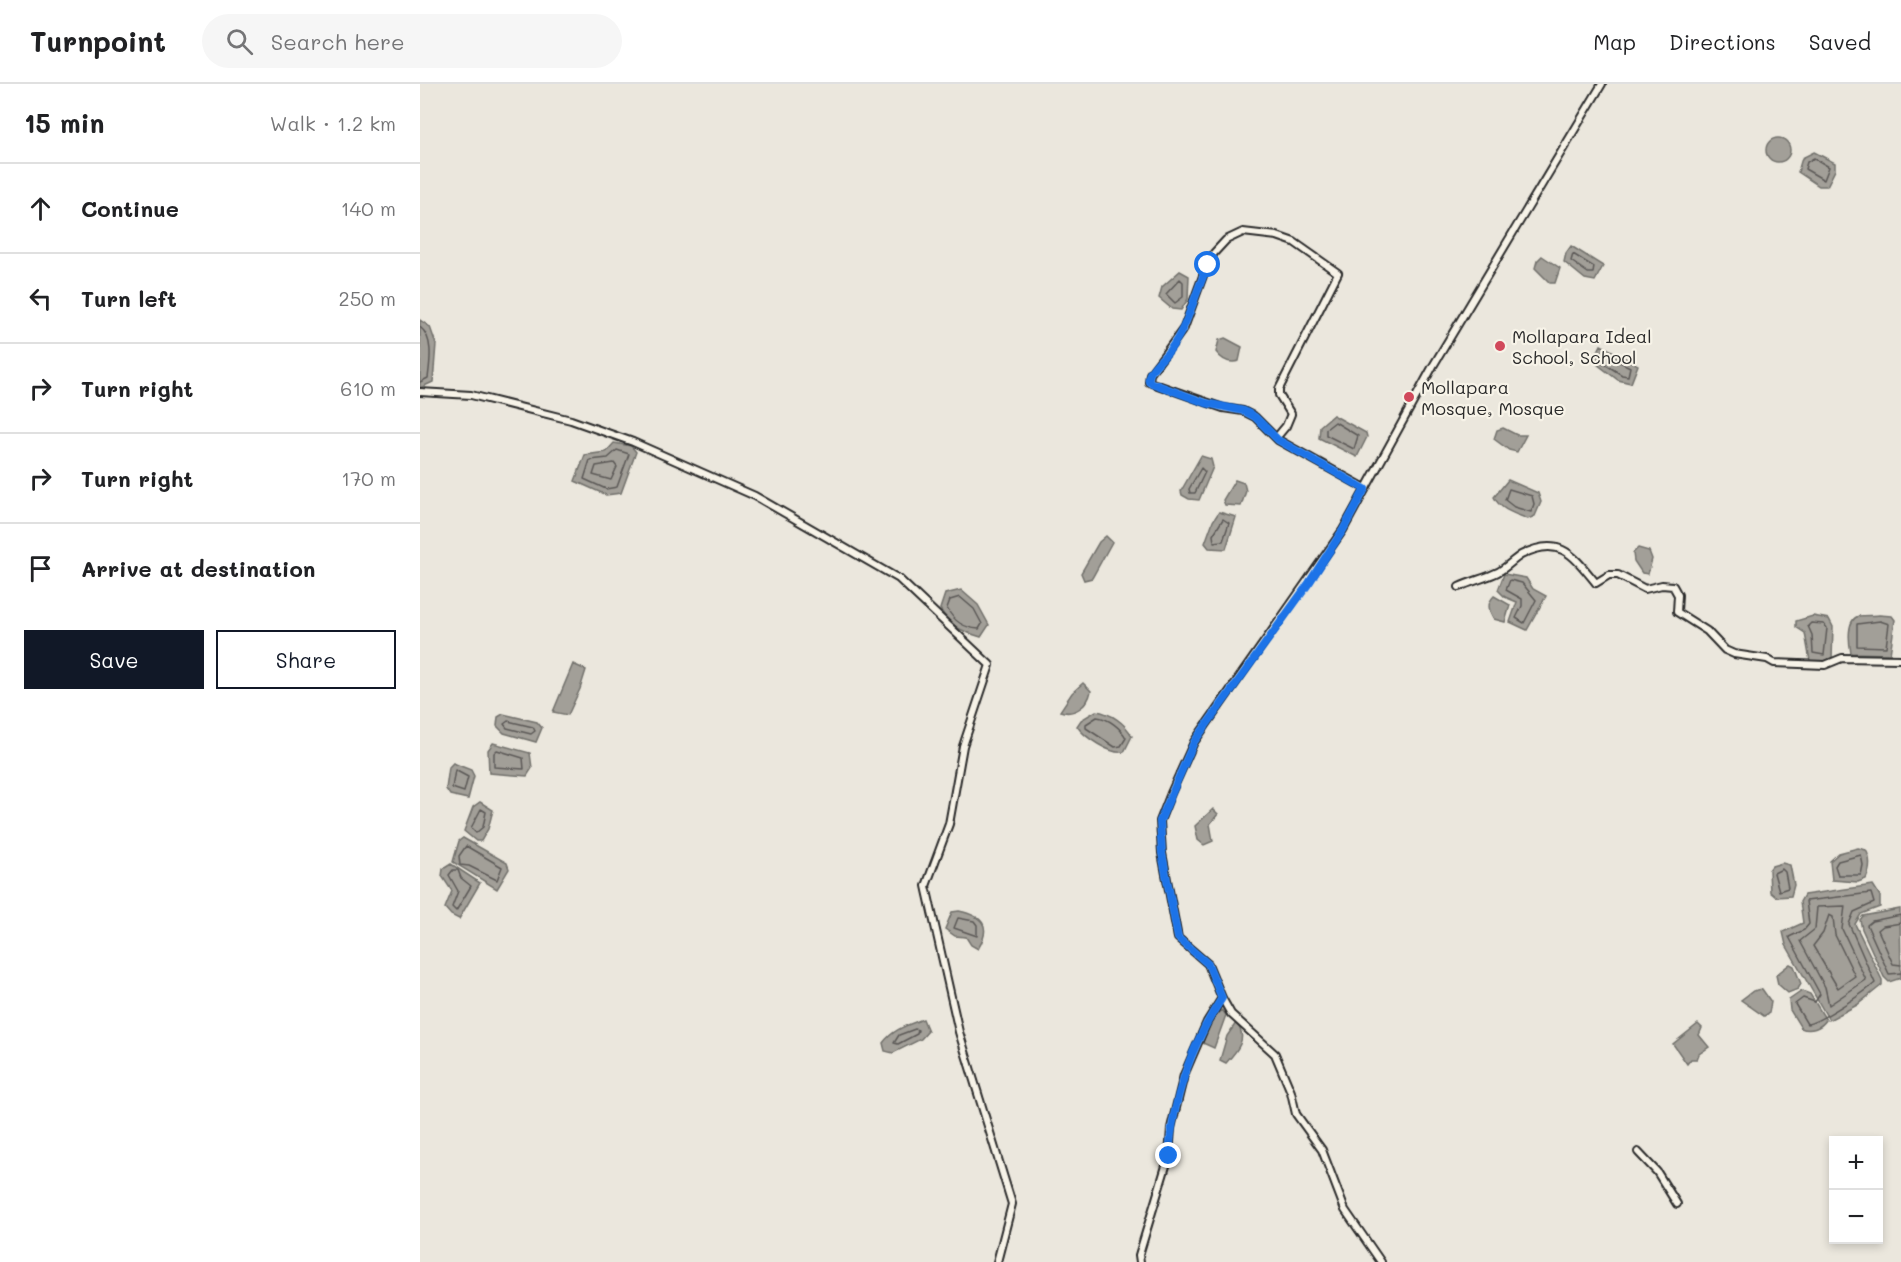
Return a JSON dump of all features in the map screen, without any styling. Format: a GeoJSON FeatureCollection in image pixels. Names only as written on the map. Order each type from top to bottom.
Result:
{"type":"FeatureCollection","features":[{"type":"Feature","properties":{"kind":"street"},"geometry":{"type":"LineString","coordinates":[[1381,1262],[1345,1210],[1322,1150],[1296,1114],[1291,1092],[1275,1054],[1231,1014],[1208,964],[1178,938],[1162,853],[1160,821],[1194,742],[1309,583],[1343,530],[1444,346],[1602,84]]}},
{"type":"Feature","properties":{"kind":"street"},"geometry":{"type":"LineString","coordinates":[[1276,438],[1286,426],[1291,414],[1279,389],[1338,273],[1285,238],[1243,232],[1226,240],[1214,252],[1197,289],[1184,328],[1148,378],[1154,385],[1186,397],[1223,408],[1244,411],[1255,417],[1276,438],[1365,489]]}},
{"type":"Feature","properties":{"kind":"street"},"geometry":{"type":"LineString","coordinates":[[420,392],[471,395],[571,420],[633,442],[755,496],[898,579],[990,665],[963,746],[949,825],[926,886],[959,1032],[1012,1204],[997,1262]]}},
{"type":"Feature","properties":{"kind":"street"},"geometry":{"type":"LineString","coordinates":[[1460,587],[1500,571],[1521,555],[1535,549],[1558,548],[1573,555],[1596,583],[1609,575],[1618,575],[1645,589],[1662,585],[1673,586],[1678,595],[1677,612],[1699,625],[1718,645],[1734,654],[1758,656],[1780,664],[1825,665],[1842,658],[1901,659]]}},
{"type":"Feature","properties":{"kind":"street"},"geometry":{"type":"LineString","coordinates":[[1140,1262],[1138,1255],[1169,1156],[1170,1128],[1184,1075],[1207,1022],[1222,998]]}},
{"type":"Feature","properties":{"kind":"street"},"geometry":{"type":"LineString","coordinates":[[1638,1152],[1657,1172],[1677,1204]]}},
{"type":"Feature","properties":{"kind":"water"},"geometry":{"type":"Polygon","coordinates":[[[1778,138],[1783,139],[1789,145],[1789,155],[1783,161],[1778,162],[1773,161],[1767,155],[1766,150],[1767,145],[1773,139],[1778,138]]]}},
{"type":"Feature","properties":{"kind":"water"},"geometry":{"type":"Polygon","coordinates":[[[1814,152],[1835,163],[1835,170],[1827,186],[1819,186],[1798,172],[1802,158],[1814,152]]]}},
{"type":"Feature","properties":{"kind":"water"},"geometry":{"type":"Polygon","coordinates":[[[1571,246],[1603,266],[1595,281],[1585,279],[1564,262],[1571,246]]]}},
{"type":"Feature","properties":{"kind":"water"},"geometry":{"type":"Polygon","coordinates":[[[1542,256],[1560,268],[1555,283],[1550,283],[1535,268],[1542,256]]]}},
{"type":"Feature","properties":{"kind":"water"},"geometry":{"type":"Polygon","coordinates":[[[1180,271],[1189,276],[1188,299],[1181,310],[1172,309],[1159,298],[1162,287],[1180,271]]]}},
{"type":"Feature","properties":{"kind":"water"},"geometry":{"type":"Polygon","coordinates":[[[420,320],[430,327],[436,344],[433,382],[420,388],[420,320]]]}},
{"type":"Feature","properties":{"kind":"water"},"geometry":{"type":"Polygon","coordinates":[[[1225,338],[1242,347],[1239,361],[1226,361],[1216,352],[1219,340],[1225,338]]]}},
{"type":"Feature","properties":{"kind":"water"},"geometry":{"type":"Polygon","coordinates":[[[1601,345],[1638,365],[1631,383],[1618,380],[1593,361],[1601,345]]]}},
{"type":"Feature","properties":{"kind":"water"},"geometry":{"type":"Polygon","coordinates":[[[1333,415],[1366,433],[1367,437],[1357,457],[1319,438],[1320,426],[1333,415]]]}},
{"type":"Feature","properties":{"kind":"water"},"geometry":{"type":"Polygon","coordinates":[[[1503,428],[1517,435],[1526,435],[1517,452],[1509,450],[1494,439],[1497,430],[1503,428]]]}},
{"type":"Feature","properties":{"kind":"water"},"geometry":{"type":"Polygon","coordinates":[[[614,443],[631,446],[636,452],[621,493],[606,495],[575,481],[585,455],[606,452],[614,443]]]}},
{"type":"Feature","properties":{"kind":"water"},"geometry":{"type":"Polygon","coordinates":[[[1201,456],[1211,459],[1213,467],[1199,500],[1189,499],[1182,495],[1181,491],[1201,456]]]}},
{"type":"Feature","properties":{"kind":"water"},"geometry":{"type":"Polygon","coordinates":[[[1235,480],[1244,483],[1246,491],[1241,506],[1225,505],[1223,500],[1235,480]]]}},
{"type":"Feature","properties":{"kind":"water"},"geometry":{"type":"Polygon","coordinates":[[[1508,480],[1538,493],[1541,502],[1535,516],[1528,519],[1509,511],[1494,497],[1508,480]]]}},
{"type":"Feature","properties":{"kind":"water"},"geometry":{"type":"Polygon","coordinates":[[[1219,512],[1236,517],[1226,549],[1209,548],[1205,543],[1219,512]]]}},
{"type":"Feature","properties":{"kind":"water"},"geometry":{"type":"Polygon","coordinates":[[[1106,536],[1112,542],[1092,578],[1084,580],[1081,573],[1099,542],[1106,536]]]}},
{"type":"Feature","properties":{"kind":"water"},"geometry":{"type":"Polygon","coordinates":[[[1638,548],[1649,551],[1652,559],[1648,574],[1642,573],[1634,561],[1633,553],[1638,548]]]}},
{"type":"Feature","properties":{"kind":"water"},"geometry":{"type":"Polygon","coordinates":[[[1504,574],[1526,578],[1533,589],[1546,596],[1527,630],[1510,622],[1517,602],[1505,597],[1498,590],[1504,574]]]}},
{"type":"Feature","properties":{"kind":"water"},"geometry":{"type":"Polygon","coordinates":[[[961,590],[978,605],[989,625],[981,637],[957,628],[940,609],[945,594],[961,590]]]}},
{"type":"Feature","properties":{"kind":"water"},"geometry":{"type":"Polygon","coordinates":[[[1494,596],[1510,605],[1505,622],[1494,619],[1490,613],[1489,604],[1494,596]]]}},
{"type":"Feature","properties":{"kind":"water"},"geometry":{"type":"Polygon","coordinates":[[[1813,616],[1829,619],[1833,627],[1832,659],[1829,661],[1810,661],[1805,633],[1796,627],[1796,621],[1813,616]]]}},
{"type":"Feature","properties":{"kind":"water"},"geometry":{"type":"Polygon","coordinates":[[[1859,616],[1892,616],[1895,620],[1890,654],[1851,653],[1849,632],[1852,622],[1859,616]]]}},
{"type":"Feature","properties":{"kind":"water"},"geometry":{"type":"Polygon","coordinates":[[[573,664],[586,670],[580,689],[568,715],[553,712],[573,664]]]}},
{"type":"Feature","properties":{"kind":"water"},"geometry":{"type":"Polygon","coordinates":[[[1083,683],[1091,691],[1084,705],[1075,711],[1060,711],[1072,693],[1083,683]]]}},
{"type":"Feature","properties":{"kind":"water"},"geometry":{"type":"Polygon","coordinates":[[[1096,711],[1112,716],[1129,731],[1132,736],[1124,752],[1112,751],[1098,744],[1077,726],[1081,720],[1096,711]]]}},
{"type":"Feature","properties":{"kind":"water"},"geometry":{"type":"Polygon","coordinates":[[[503,714],[537,722],[542,728],[536,742],[504,733],[497,726],[498,717],[503,714]]]}},
{"type":"Feature","properties":{"kind":"water"},"geometry":{"type":"Polygon","coordinates":[[[493,743],[530,753],[532,768],[527,776],[489,773],[488,750],[493,743]]]}},
{"type":"Feature","properties":{"kind":"water"},"geometry":{"type":"Polygon","coordinates":[[[453,763],[471,770],[474,776],[468,799],[450,795],[446,789],[449,767],[453,763]]]}},
{"type":"Feature","properties":{"kind":"water"},"geometry":{"type":"Polygon","coordinates":[[[480,802],[493,810],[488,829],[481,841],[476,841],[464,831],[473,807],[480,802]]]}},
{"type":"Feature","properties":{"kind":"water"},"geometry":{"type":"Polygon","coordinates":[[[1213,809],[1218,814],[1210,824],[1213,841],[1204,845],[1198,840],[1195,826],[1213,809]]]}},
{"type":"Feature","properties":{"kind":"water"},"geometry":{"type":"Polygon","coordinates":[[[463,838],[507,863],[509,869],[497,889],[453,862],[459,841],[463,838]]]}},
{"type":"Feature","properties":{"kind":"water"},"geometry":{"type":"Polygon","coordinates":[[[1858,848],[1866,850],[1869,857],[1866,879],[1858,882],[1832,880],[1830,861],[1839,853],[1858,848]]]}},
{"type":"Feature","properties":{"kind":"water"},"geometry":{"type":"Polygon","coordinates":[[[1782,863],[1790,865],[1794,885],[1791,896],[1776,897],[1770,892],[1769,870],[1772,866],[1782,863]]]}},
{"type":"Feature","properties":{"kind":"water"},"geometry":{"type":"Polygon","coordinates":[[[451,864],[480,883],[459,919],[445,908],[452,891],[442,876],[443,869],[451,864]]]}},
{"type":"Feature","properties":{"kind":"water"},"geometry":{"type":"Polygon","coordinates":[[[1873,885],[1880,896],[1880,907],[1861,914],[1855,924],[1882,980],[1882,985],[1857,1005],[1829,1020],[1786,945],[1783,932],[1803,923],[1800,902],[1804,895],[1873,885]]]}},
{"type":"Feature","properties":{"kind":"water"},"geometry":{"type":"Polygon","coordinates":[[[1900,909],[1901,978],[1889,982],[1884,977],[1860,920],[1863,916],[1900,909]]]}},
{"type":"Feature","properties":{"kind":"water"},"geometry":{"type":"Polygon","coordinates":[[[959,911],[974,916],[983,923],[984,934],[978,949],[971,945],[966,937],[955,936],[945,929],[952,912],[959,911]]]}},
{"type":"Feature","properties":{"kind":"water"},"geometry":{"type":"Polygon","coordinates":[[[1790,964],[1794,966],[1801,984],[1798,989],[1788,993],[1778,984],[1776,975],[1790,964]]]}},
{"type":"Feature","properties":{"kind":"water"},"geometry":{"type":"Polygon","coordinates":[[[1762,989],[1771,1002],[1769,1013],[1764,1016],[1741,1000],[1753,991],[1762,989]]]}},
{"type":"Feature","properties":{"kind":"water"},"geometry":{"type":"Polygon","coordinates":[[[1802,991],[1810,994],[1826,1020],[1821,1025],[1808,1030],[1801,1028],[1790,1010],[1789,1000],[1802,991]]]}},
{"type":"Feature","properties":{"kind":"water"},"geometry":{"type":"Polygon","coordinates":[[[1222,1010],[1226,1015],[1214,1048],[1203,1043],[1204,1038],[1212,1020],[1222,1010]]]}},
{"type":"Feature","properties":{"kind":"water"},"geometry":{"type":"Polygon","coordinates":[[[923,1019],[928,1031],[921,1039],[893,1053],[885,1051],[883,1043],[891,1034],[923,1019]]]}},
{"type":"Feature","properties":{"kind":"water"},"geometry":{"type":"Polygon","coordinates":[[[1236,1023],[1241,1034],[1240,1044],[1226,1063],[1220,1060],[1227,1036],[1236,1023]]]}},
{"type":"Feature","properties":{"kind":"water"},"geometry":{"type":"Polygon","coordinates":[[[1698,1024],[1702,1028],[1699,1035],[1709,1047],[1699,1054],[1697,1059],[1691,1059],[1687,1064],[1673,1044],[1698,1024]]]}},
{"type":"Feature","properties":{"kind":"place","name":"Mollapara Ideal School, School"},"geometry":{"type":"Point","coordinates":[1500,346]}},
{"type":"Feature","properties":{"kind":"place","name":"Mollapara Mosque, Mosque"},"geometry":{"type":"Point","coordinates":[1409,397]}},
{"type":"Feature","properties":{"kind":"route"},"geometry":{"type":"LineString","coordinates":[[1169,1156],[1170,1128],[1184,1075],[1207,1022],[1222,998],[1208,964],[1178,938],[1162,853],[1160,821],[1170,793],[1190,757],[1194,742],[1309,583],[1343,530],[1365,489],[1278,440],[1260,421],[1244,411],[1235,411],[1186,397],[1149,382],[1150,374],[1169,351],[1188,321],[1197,289],[1208,265]]}}]}
